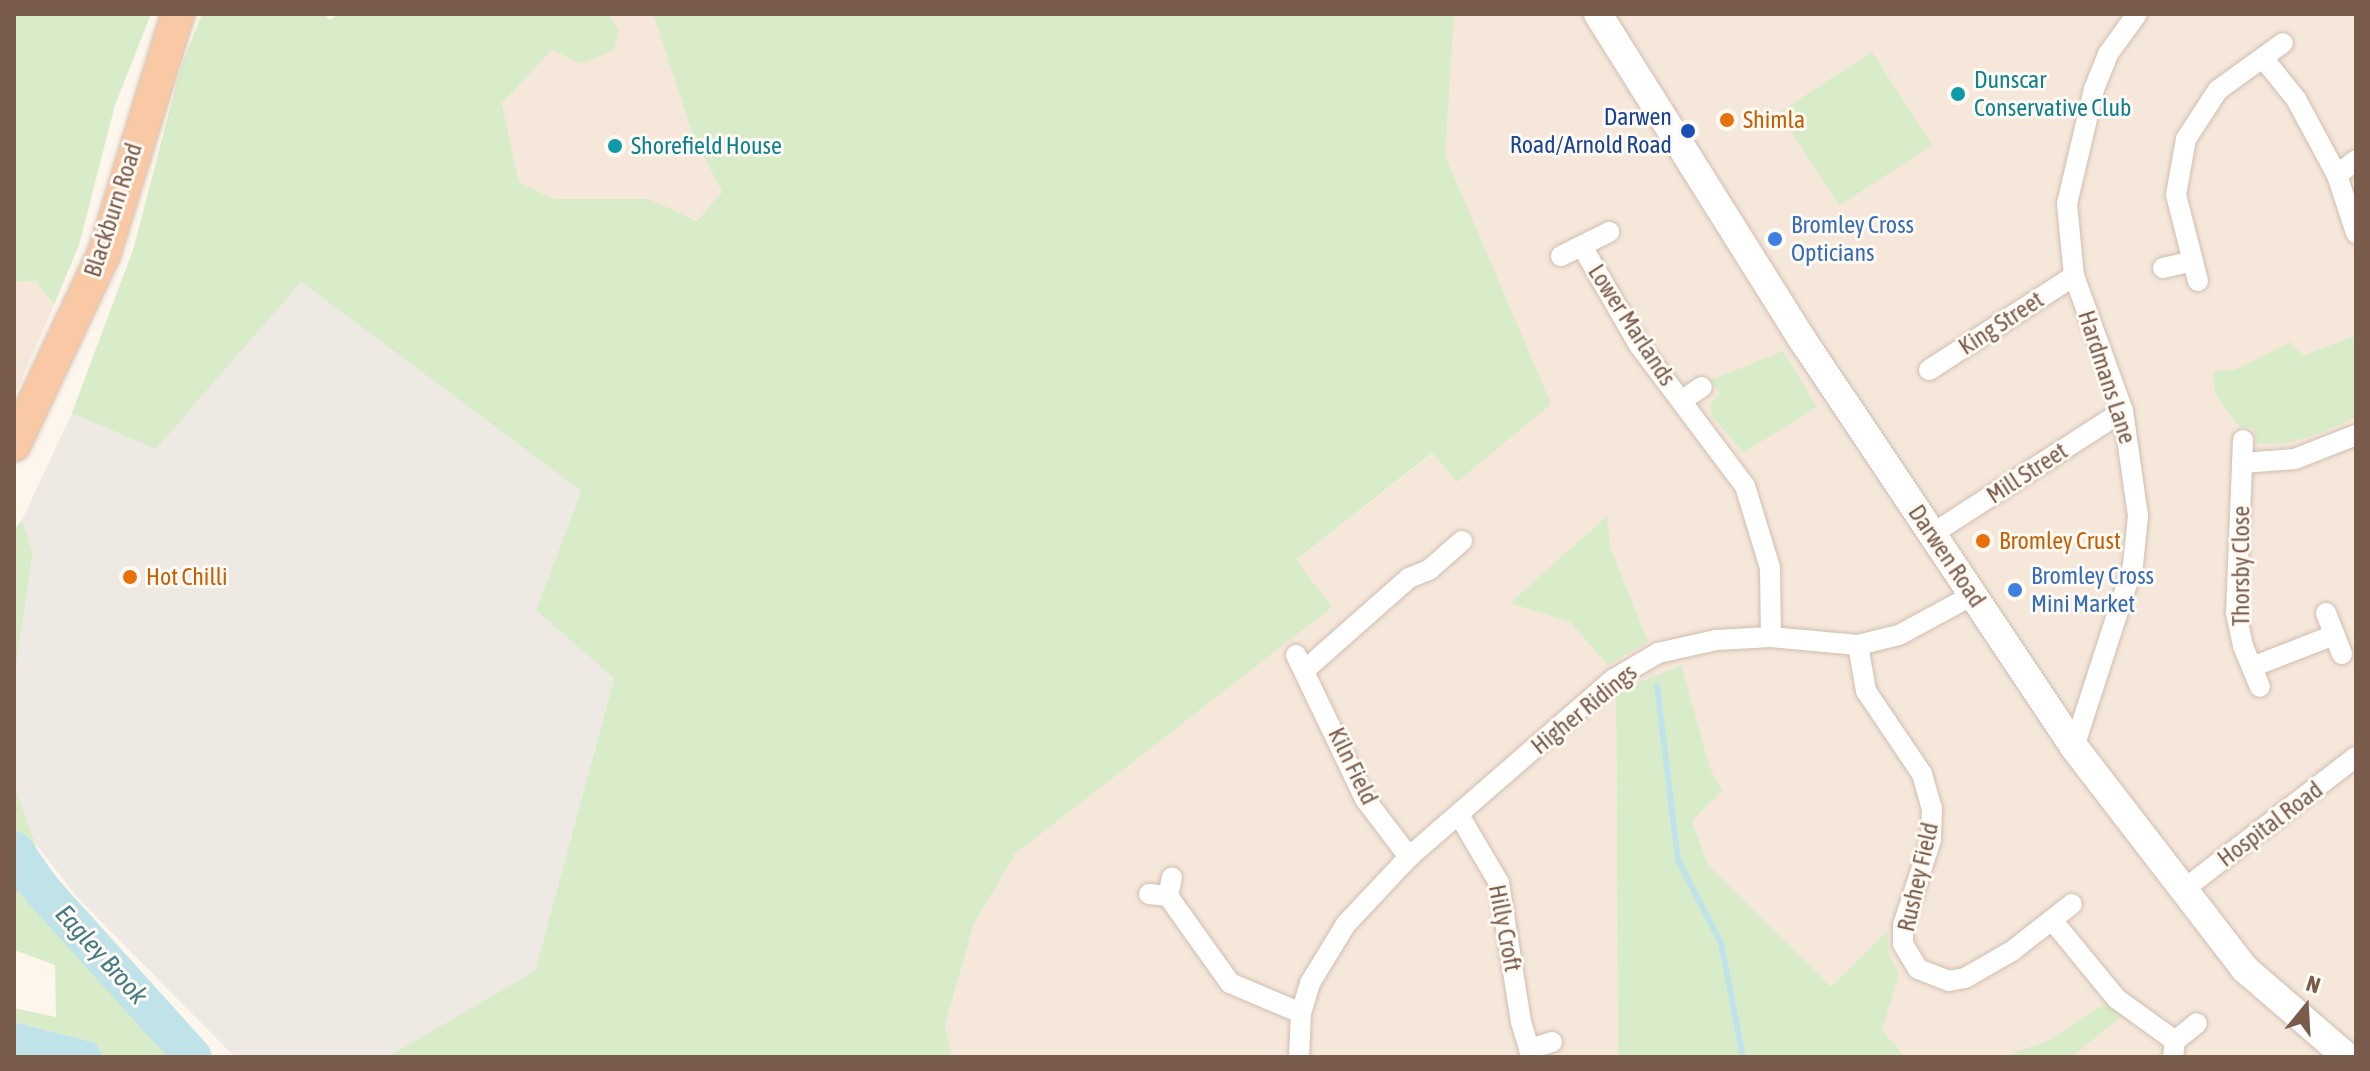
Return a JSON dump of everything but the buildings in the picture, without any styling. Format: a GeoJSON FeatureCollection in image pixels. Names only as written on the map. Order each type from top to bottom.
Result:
{"type":"FeatureCollection","features":[{"type":"Feature","properties":{"kind":"highway","name":"Blackburn Road"},"geometry":{"type":"LineString","coordinates":[[14,445],[104,254],[178,14]]}},
{"type":"Feature","properties":{"kind":"main road","name":"Darwen Road"},"geometry":{"type":"LineString","coordinates":[[1598,14],[1802,339],[2074,747],[2245,969],[2347,1057]]}},
{"type":"Feature","properties":{"kind":"street","name":"Hardmans Lane"},"geometry":{"type":"LineString","coordinates":[[2074,747],[2138,545],[2136,488],[2123,411],[2074,276],[2067,204],[2082,125],[2108,54],[2137,14]]}},
{"type":"Feature","properties":{"kind":"street"},"geometry":{"type":"LineString","coordinates":[[2198,281],[2176,195],[2186,139],[2207,100],[2283,43]]}},
{"type":"Feature","properties":{"kind":"street"},"geometry":{"type":"LineString","coordinates":[[2263,58],[2296,99],[2337,175],[2356,233]]}},
{"type":"Feature","properties":{"kind":"street"},"geometry":{"type":"LineString","coordinates":[[2337,175],[2356,160]]}},
{"type":"Feature","properties":{"kind":"street","name":"Lower Marlands"},"geometry":{"type":"LineString","coordinates":[[1561,256],[1583,248],[1609,232]]}},
{"type":"Feature","properties":{"kind":"street","name":"Lower Marlands"},"geometry":{"type":"LineString","coordinates":[[1583,248],[1639,345],[1729,462],[1756,513],[1770,568],[1771,637]]}},
{"type":"Feature","properties":{"kind":"street"},"geometry":{"type":"LineString","coordinates":[[2163,268],[2193,261]]}},
{"type":"Feature","properties":{"kind":"street","name":"King Street"},"geometry":{"type":"LineString","coordinates":[[1929,370],[2074,276]]}},
{"type":"Feature","properties":{"kind":"street","name":"Lower Marlands"},"geometry":{"type":"LineString","coordinates":[[1681,401],[1702,387]]}},
{"type":"Feature","properties":{"kind":"street","name":"Mill Street"},"geometry":{"type":"LineString","coordinates":[[1932,534],[2123,411]]}},
{"type":"Feature","properties":{"kind":"street"},"geometry":{"type":"LineString","coordinates":[[2242,463],[2295,459],[2356,435]]}},
{"type":"Feature","properties":{"kind":"street","name":"Thorsby Close"},"geometry":{"type":"LineString","coordinates":[[2243,440],[2236,613],[2260,687]]}},
{"type":"Feature","properties":{"kind":"street","name":"Kiln Field"},"geometry":{"type":"LineString","coordinates":[[1409,857],[1358,785],[1301,662],[1409,578],[1429,570],[1462,541]]}},
{"type":"Feature","properties":{"kind":"street"},"geometry":{"type":"LineString","coordinates":[[1429,570],[1449,576]]}},
{"type":"Feature","properties":{"kind":"street","name":"Higher Ridings"},"geometry":{"type":"LineString","coordinates":[[1299,1057],[1301,1013],[1322,957],[1409,857],[1614,679],[1658,653],[1716,640],[1771,637],[1858,645],[1899,635],[1973,595]]}},
{"type":"Feature","properties":{"kind":"street"},"geometry":{"type":"LineString","coordinates":[[2252,667],[2338,644],[2326,613]]}},
{"type":"Feature","properties":{"kind":"street","name":"Rushey Field"},"geometry":{"type":"LineString","coordinates":[[1858,645],[1866,691],[1922,774],[1932,808],[1931,840],[1903,925],[1903,944],[1918,969],[1949,981],[1965,978],[2072,904]]}},
{"type":"Feature","properties":{"kind":"street","name":"Hospital Road"},"geometry":{"type":"LineString","coordinates":[[2183,890],[2356,757]]}},
{"type":"Feature","properties":{"kind":"street","name":"Hilly Croft"},"geometry":{"type":"LineString","coordinates":[[1459,815],[1499,883],[1531,1053],[1552,1042]]}},
{"type":"Feature","properties":{"kind":"street"},"geometry":{"type":"LineString","coordinates":[[1163,889],[1230,983],[1301,1013]]}},
{"type":"Feature","properties":{"kind":"street"},"geometry":{"type":"LineString","coordinates":[[2052,920],[2117,999],[2174,1049],[2197,1023]]}},
{"type":"Feature","properties":{"kind":"shaded area"},"geometry":{"type":"Polygon","coordinates":[[[607,14],[653,14],[694,138],[722,192],[698,221],[649,200],[553,199],[519,182],[502,105],[552,48],[619,30],[607,14]]]}},
{"type":"Feature","properties":{"kind":"shaded area"},"geometry":{"type":"Polygon","coordinates":[[[1454,14],[2356,14],[2356,1057],[1869,1057],[1708,865],[1692,821],[1721,791],[1710,769],[1680,665],[1616,693],[1618,1057],[952,1057],[945,1027],[974,924],[1015,854],[1331,607],[1295,561],[1433,453],[1457,482],[1459,195],[1445,155],[1444,123],[1454,14]]]}},
{"type":"Feature","properties":{"kind":"shaded area"},"geometry":{"type":"Polygon","coordinates":[[[36,281],[54,305],[14,397],[14,282],[36,281]]]}},
{"type":"Feature","properties":{"kind":"shaded area"},"geometry":{"type":"Polygon","coordinates":[[[301,282],[581,491],[536,610],[614,677],[535,971],[387,1057],[235,1057],[78,898],[35,843],[14,784],[14,679],[33,554],[22,520],[72,413],[156,448],[301,282]]]}},
{"type":"Feature","properties":{"kind":"green space"},"geometry":{"type":"Polygon","coordinates":[[[14,14],[151,14],[115,105],[79,245],[54,305],[36,281],[14,282],[14,14]]]}},
{"type":"Feature","properties":{"kind":"green space"},"geometry":{"type":"Polygon","coordinates":[[[202,14],[324,14],[330,20],[339,14],[607,14],[619,30],[614,50],[581,64],[552,49],[502,104],[519,182],[553,199],[649,199],[697,221],[722,192],[694,138],[653,14],[1454,14],[1445,155],[1551,404],[1457,482],[1432,453],[1296,560],[1332,607],[1015,854],[974,924],[945,1026],[952,1057],[387,1057],[535,971],[614,678],[536,610],[581,491],[301,282],[156,449],[72,413],[133,250],[181,67],[202,14]]]}},
{"type":"Feature","properties":{"kind":"green space"},"geometry":{"type":"Polygon","coordinates":[[[1872,52],[1932,145],[1839,206],[1779,112],[1872,52]]]}},
{"type":"Feature","properties":{"kind":"green space"},"geometry":{"type":"Polygon","coordinates":[[[2356,335],[2356,417],[2323,432],[2285,444],[2256,443],[2254,428],[2239,427],[2215,394],[2213,371],[2234,370],[2290,342],[2304,356],[2356,335]]]}},
{"type":"Feature","properties":{"kind":"green space"},"geometry":{"type":"Polygon","coordinates":[[[1783,351],[1817,407],[1743,453],[1711,415],[1711,403],[1720,394],[1711,380],[1783,351]]]}},
{"type":"Feature","properties":{"kind":"green space"},"geometry":{"type":"Polygon","coordinates":[[[1607,516],[1610,547],[1648,642],[1608,665],[1570,622],[1510,603],[1607,516]]]}},
{"type":"Feature","properties":{"kind":"green space"},"geometry":{"type":"Polygon","coordinates":[[[22,520],[33,553],[14,679],[14,530],[22,520]]]}},
{"type":"Feature","properties":{"kind":"green space"},"geometry":{"type":"Polygon","coordinates":[[[1681,665],[1710,768],[1722,791],[1692,821],[1708,865],[1831,987],[1887,931],[1889,955],[1899,973],[1882,1030],[1905,1057],[1618,1057],[1616,692],[1681,665]]]}},
{"type":"Feature","properties":{"kind":"green space"},"geometry":{"type":"Polygon","coordinates":[[[14,784],[35,843],[44,881],[14,835],[14,784]]]}},
{"type":"Feature","properties":{"kind":"green space"},"geometry":{"type":"Polygon","coordinates":[[[14,869],[182,1057],[103,1057],[96,1043],[14,1022],[14,1008],[56,1017],[55,965],[14,950],[14,869]]]}},
{"type":"Feature","properties":{"kind":"green space"},"geometry":{"type":"Polygon","coordinates":[[[121,966],[214,1057],[205,1057],[121,966]]]}},
{"type":"Feature","properties":{"kind":"green space"},"geometry":{"type":"Polygon","coordinates":[[[2108,1001],[2122,1016],[2071,1057],[2002,1057],[2050,1040],[2108,1001]]]}},
{"type":"Feature","properties":{"kind":"water"},"geometry":{"type":"Polygon","coordinates":[[[14,1022],[96,1043],[103,1057],[14,1057],[14,1022]]]}},
{"type":"Feature","properties":{"kind":"waterway"},"geometry":{"type":"LineString","coordinates":[[1657,686],[1678,860],[1721,943],[1743,1057]]}},
{"type":"Feature","properties":{"kind":"waterway","name":"Eagley Brook"},"geometry":{"type":"LineString","coordinates":[[14,850],[42,890],[193,1057]]}},
{"type":"Feature","properties":{"kind":"waterway"},"geometry":{"type":"LineString","coordinates":[[14,889],[42,890]]}},
{"type":"Feature","properties":{"kind":"place","name":"Dunscar Conservative Club"},"geometry":{"type":"Point","coordinates":[1958,94]}},
{"type":"Feature","properties":{"kind":"place","name":"Shimla"},"geometry":{"type":"Point","coordinates":[1727,120]}},
{"type":"Feature","properties":{"kind":"place","name":"Darwen Road/Arnold Road"},"geometry":{"type":"Point","coordinates":[1688,131]}},
{"type":"Feature","properties":{"kind":"place","name":"Shorefield House"},"geometry":{"type":"Point","coordinates":[615,146]}},
{"type":"Feature","properties":{"kind":"place","name":"Bromley Cross Opticians"},"geometry":{"type":"Point","coordinates":[1775,239]}},
{"type":"Feature","properties":{"kind":"place","name":"Bromley Crust"},"geometry":{"type":"Point","coordinates":[1983,541]}},
{"type":"Feature","properties":{"kind":"place","name":"Hot Chilli"},"geometry":{"type":"Point","coordinates":[130,577]}},
{"type":"Feature","properties":{"kind":"place","name":"Bromley Cross Mini Market"},"geometry":{"type":"Point","coordinates":[2015,590]}}]}
